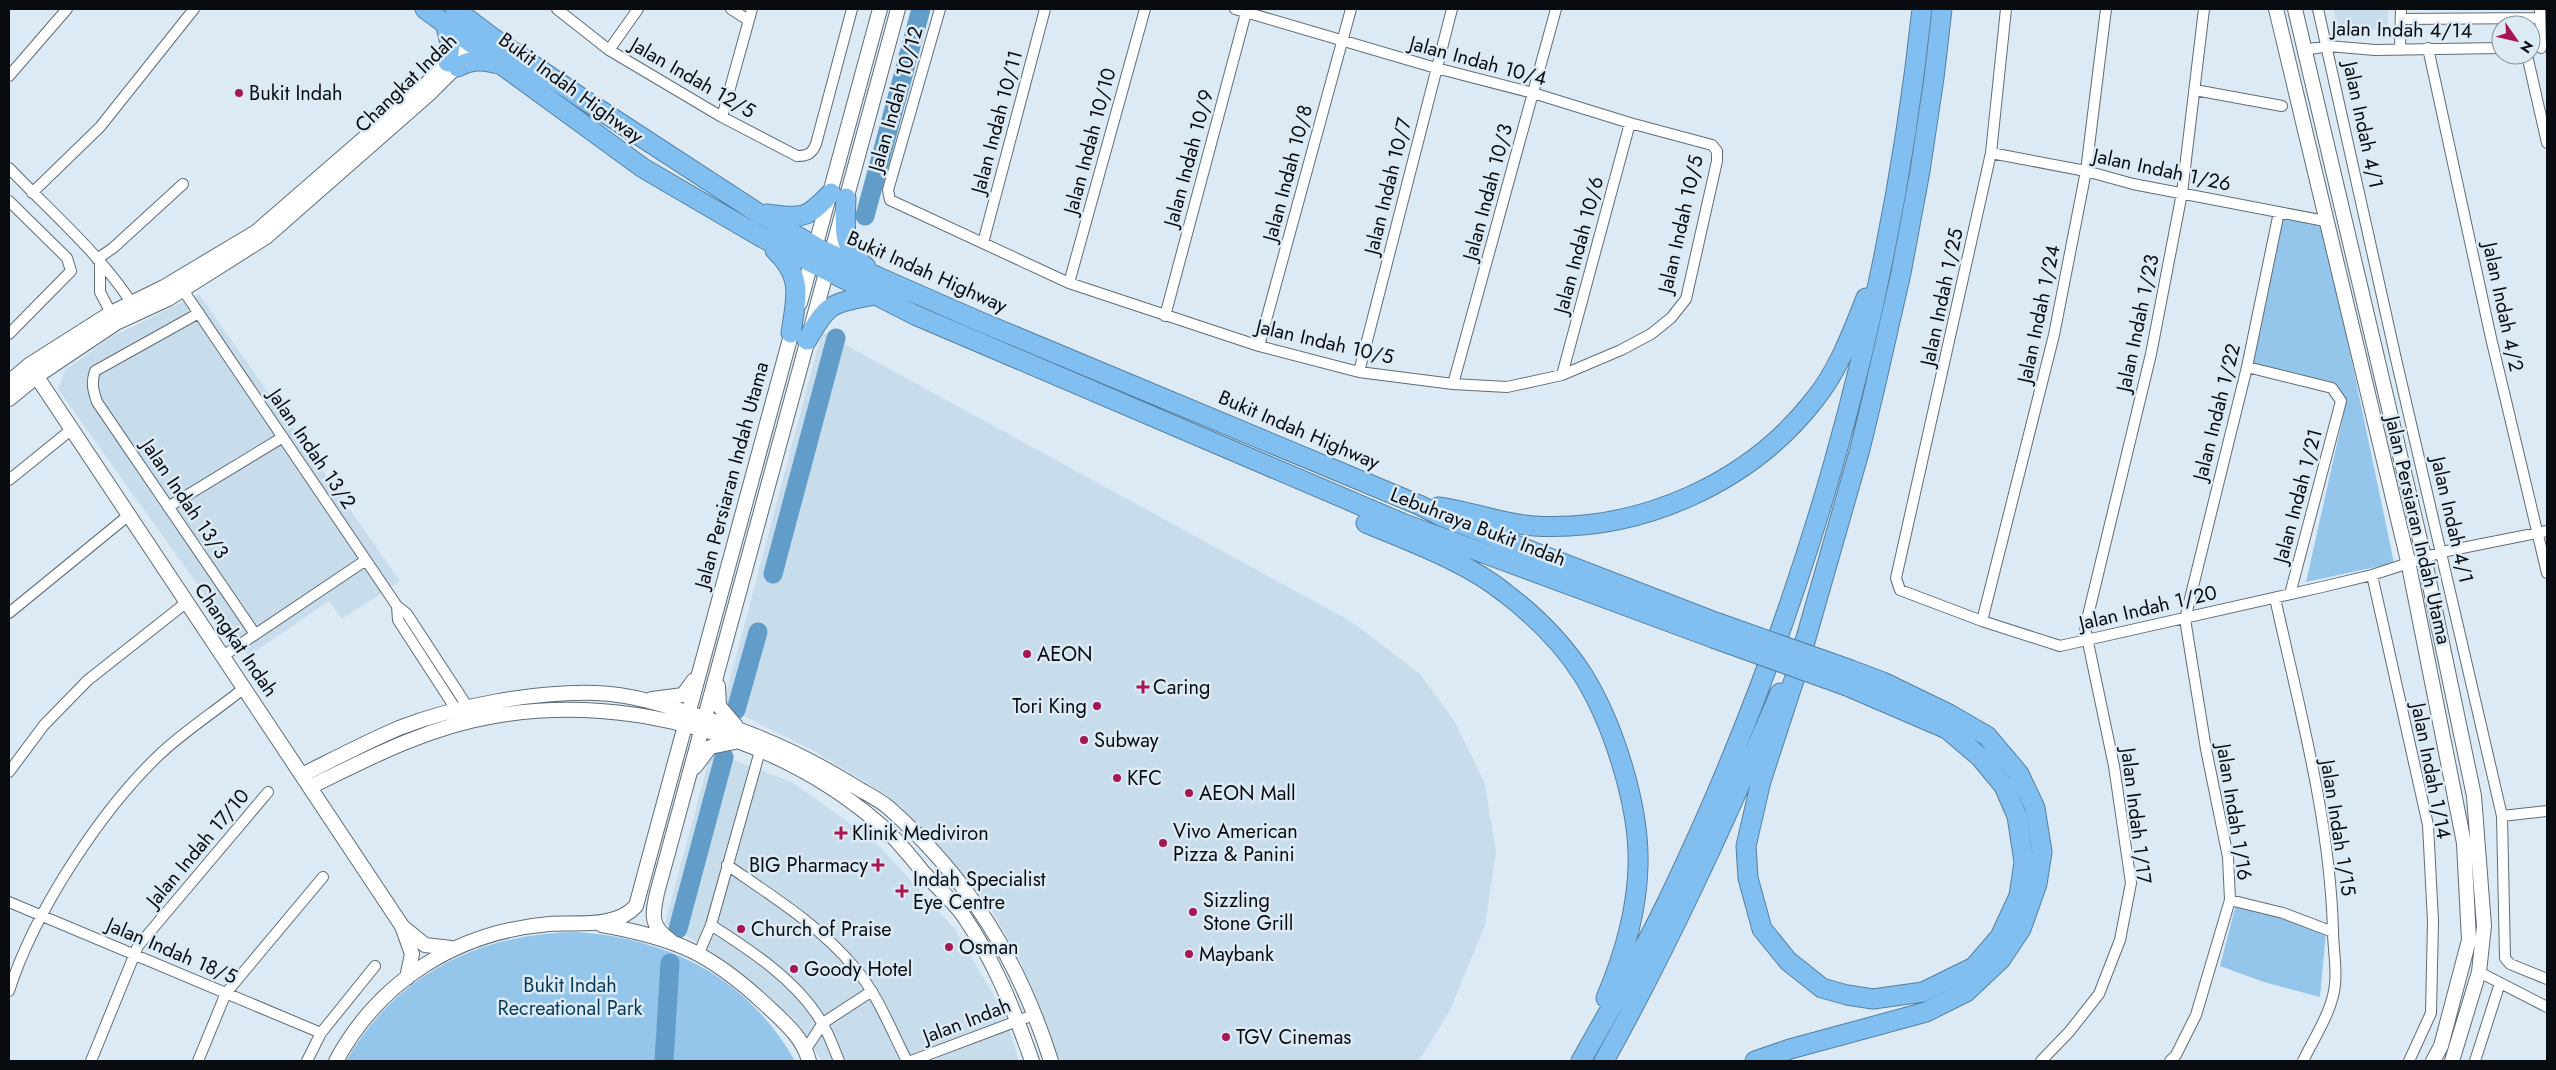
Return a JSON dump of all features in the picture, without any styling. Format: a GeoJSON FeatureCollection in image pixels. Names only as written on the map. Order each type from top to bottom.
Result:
{"type":"FeatureCollection","features":[{"type":"Feature","properties":{"kind":"highway","name":"Bukit Indah Highway"},"geometry":{"type":"LineString","coordinates":[[425,9],[448,14],[493,38],[580,98],[758,213],[874,295],[915,316],[1098,395]]}},
{"type":"Feature","properties":{"kind":"highway"},"geometry":{"type":"LineString","coordinates":[[1579,1061],[1671,894],[1742,732],[1776,642],[1833,468],[1861,360],[1883,259],[1900,169],[1922,9]]}},
{"type":"Feature","properties":{"kind":"highway"},"geometry":{"type":"LineString","coordinates":[[1849,678],[1947,729],[1980,757],[2004,786],[2017,816],[2024,862],[2019,896],[2000,937],[1974,967],[1923,992],[1873,999],[1847,995],[1822,988],[1788,961],[1762,929],[1748,878],[1746,846],[1761,781],[1781,724],[1860,449],[1900,272],[1933,88],[1942,9]]}},
{"type":"Feature","properties":{"kind":"highway","name":"Bukit Indah Highway"},"geometry":{"type":"LineString","coordinates":[[448,14],[474,45],[643,168],[761,237],[821,259],[876,276],[1082,365],[1419,504]]}},
{"type":"Feature","properties":{"kind":"highway"},"geometry":{"type":"LineString","coordinates":[[448,14],[453,64],[478,60],[500,64]]}},
{"type":"Feature","properties":{"kind":"highway"},"geometry":{"type":"LineString","coordinates":[[474,45],[480,43],[490,46],[563,94],[580,98]]}},
{"type":"Feature","properties":{"kind":"highway"},"geometry":{"type":"LineString","coordinates":[[758,213],[798,218],[809,214],[838,196],[846,239],[853,256],[876,276]]}},
{"type":"Feature","properties":{"kind":"highway"},"geometry":{"type":"LineString","coordinates":[[761,237],[785,259],[793,271],[797,295],[799,336]]}},
{"type":"Feature","properties":{"kind":"highway"},"geometry":{"type":"LineString","coordinates":[[1419,504],[1466,511],[1524,525],[1571,526],[1638,516],[1708,488],[1758,458],[1797,420],[1816,398],[1848,343],[1883,259]]}},
{"type":"Feature","properties":{"kind":"highway"},"geometry":{"type":"LineString","coordinates":[[799,336],[829,308],[838,303],[874,295]]}},
{"type":"Feature","properties":{"kind":"highway"},"geometry":{"type":"LineString","coordinates":[[1098,395],[1127,415],[1218,459],[1404,539],[1459,565],[1504,592],[1538,622],[1583,675],[1614,740],[1633,808],[1638,865],[1629,930],[1607,994],[1579,1061]]}},
{"type":"Feature","properties":{"kind":"highway","name":"Lebuhraya Bukit Indah"},"geometry":{"type":"LineString","coordinates":[[1098,395],[1402,523],[1849,678]]}},
{"type":"Feature","properties":{"kind":"highway","name":"Lebuhraya Bukit Indah"},"geometry":{"type":"LineString","coordinates":[[1419,504],[1443,517],[1715,630]]}},
{"type":"Feature","properties":{"kind":"highway"},"geometry":{"type":"LineString","coordinates":[[1604,1061],[1695,886],[1810,623]]}},
{"type":"Feature","properties":{"kind":"highway"},"geometry":{"type":"LineString","coordinates":[[1755,1061],[1790,1049],[1926,1012],[1966,992],[2001,958],[2021,929],[2038,884],[2042,852],[2035,808],[2019,774],[1987,736],[1949,714],[1883,682],[1849,678]]}},
{"type":"Feature","properties":{"kind":"main road","name":"Jalan Persiaran Indah Utama"},"geometry":{"type":"LineString","coordinates":[[336,1061],[375,1006],[430,960],[485,937],[516,929],[548,924],[592,923],[620,918],[629,914],[636,906],[703,661],[821,259],[838,196],[880,9]]}},
{"type":"Feature","properties":{"kind":"main road","name":"Jalan Persiaran Indah Utama"},"geometry":{"type":"LineString","coordinates":[[838,196],[898,9]]}},
{"type":"Feature","properties":{"kind":"main road","name":"Jalan Persiaran Indah Utama"},"geometry":{"type":"LineString","coordinates":[[2276,9],[2325,221],[2408,561],[2464,844],[2469,940],[2441,1046],[2433,1061]]}},
{"type":"Feature","properties":{"kind":"main road","name":"Jalan Persiaran Indah Utama"},"geometry":{"type":"LineString","coordinates":[[2295,9],[2424,557],[2474,796],[2484,926],[2479,972],[2452,1061]]}},
{"type":"Feature","properties":{"kind":"main road","name":"Changkat Indah"},"geometry":{"type":"LineString","coordinates":[[9,382],[116,323],[183,290],[266,237],[474,45]]}},
{"type":"Feature","properties":{"kind":"main road","name":"Changkat Indah"},"geometry":{"type":"LineString","coordinates":[[9,399],[33,370],[111,313],[130,302],[164,287],[256,232],[453,64]]}},
{"type":"Feature","properties":{"kind":"main road","name":"Jalan Persiaran Indah Utama"},"geometry":{"type":"LineString","coordinates":[[671,941],[659,932],[655,925],[654,907],[719,663],[799,336]]}},
{"type":"Feature","properties":{"kind":"main road","name":"Changkat Indah"},"geometry":{"type":"LineString","coordinates":[[33,370],[402,926],[412,954],[407,978]]}},
{"type":"Feature","properties":{"kind":"main road"},"geometry":{"type":"LineString","coordinates":[[641,700],[683,695],[691,687],[703,661]]}},
{"type":"Feature","properties":{"kind":"main road"},"geometry":{"type":"LineString","coordinates":[[719,663],[719,706],[738,735],[760,751],[825,785],[885,829],[962,914],[994,966],[1018,1021],[1032,1061]]}},
{"type":"Feature","properties":{"kind":"main road"},"geometry":{"type":"LineString","coordinates":[[302,775],[401,728],[462,708],[566,694],[597,693],[641,700],[688,719],[794,752],[888,807],[928,847],[972,898],[1008,954],[1036,1014],[1051,1061]]}},
{"type":"Feature","properties":{"kind":"main road"},"geometry":{"type":"LineString","coordinates":[[310,787],[395,746],[494,716],[544,712],[595,711],[688,719]]}},
{"type":"Feature","properties":{"kind":"main road"},"geometry":{"type":"LineString","coordinates":[[638,715],[667,727],[672,732],[676,741],[673,775]]}},
{"type":"Feature","properties":{"kind":"main road"},"geometry":{"type":"LineString","coordinates":[[688,780],[710,747],[738,735]]}},
{"type":"Feature","properties":{"kind":"main road","name":"Jalan Persiaran Indah Utama"},"geometry":{"type":"LineString","coordinates":[[592,923],[635,930],[671,941],[699,953],[744,984],[794,1032],[808,1055]]}},
{"type":"Feature","properties":{"kind":"main road","name":"Changkat Indah"},"geometry":{"type":"LineString","coordinates":[[402,926],[425,945],[435,948],[457,948]]}},
{"type":"Feature","properties":{"kind":"street"},"geometry":{"type":"LineString","coordinates":[[9,76],[67,9]]}},
{"type":"Feature","properties":{"kind":"street"},"geometry":{"type":"LineString","coordinates":[[32,192],[100,127],[194,9]]}},
{"type":"Feature","properties":{"kind":"street","name":"Jalan Indah 12/5"},"geometry":{"type":"LineString","coordinates":[[557,9],[609,50],[722,117],[797,156],[809,154],[816,144],[852,9]]}},
{"type":"Feature","properties":{"kind":"street"},"geometry":{"type":"LineString","coordinates":[[609,50],[638,9]]}},
{"type":"Feature","properties":{"kind":"street"},"geometry":{"type":"LineString","coordinates":[[731,9],[748,20]]}},
{"type":"Feature","properties":{"kind":"street"},"geometry":{"type":"LineString","coordinates":[[722,117],[752,9]]}},
{"type":"Feature","properties":{"kind":"street","name":"Jalan Indah 10/12"},"geometry":{"type":"LineString","coordinates":[[890,200],[888,190],[940,9]]}},
{"type":"Feature","properties":{"kind":"street","name":"Jalan Indah 10/11"},"geometry":{"type":"LineString","coordinates":[[983,243],[1045,9]]}},
{"type":"Feature","properties":{"kind":"street","name":"Jalan Indah 10/10"},"geometry":{"type":"LineString","coordinates":[[1069,283],[1145,9]]}},
{"type":"Feature","properties":{"kind":"street","name":"Jalan Indah 10/4"},"geometry":{"type":"LineString","coordinates":[[1235,9],[1246,10],[1436,68],[1533,93],[1630,123],[1712,145]]}},
{"type":"Feature","properties":{"kind":"street","name":"Jalan Indah 10/8"},"geometry":{"type":"LineString","coordinates":[[1259,346],[1351,9]]}},
{"type":"Feature","properties":{"kind":"street","name":"Jalan Indah 10/7"},"geometry":{"type":"LineString","coordinates":[[1359,372],[1452,9]]}},
{"type":"Feature","properties":{"kind":"street","name":"Jalan Indah 10/3"},"geometry":{"type":"LineString","coordinates":[[1453,384],[1556,9]]}},
{"type":"Feature","properties":{"kind":"street","name":"Jalan Indah 1/25"},"geometry":{"type":"LineString","coordinates":[[1900,590],[1896,578],[1991,152],[2006,9]]}},
{"type":"Feature","properties":{"kind":"street","name":"Jalan Indah 1/24"},"geometry":{"type":"LineString","coordinates":[[1982,621],[2054,335],[2086,172],[2106,9]]}},
{"type":"Feature","properties":{"kind":"street","name":"Jalan Indah 1/23"},"geometry":{"type":"LineString","coordinates":[[2088,641],[2085,628],[2151,354],[2182,193],[2204,9]]}},
{"type":"Feature","properties":{"kind":"street","name":"Jalan Indah 4/1"},"geometry":{"type":"LineString","coordinates":[[2318,9],[2328,46],[2396,359],[2502,816],[2505,958],[2510,964],[2547,979]]}},
{"type":"Feature","properties":{"kind":"street","name":"Jalan Indah 10/9"},"geometry":{"type":"LineString","coordinates":[[1164,316],[1246,10]]}},
{"type":"Feature","properties":{"kind":"street"},"geometry":{"type":"LineString","coordinates":[[2400,50],[2401,14],[2540,13]]}},
{"type":"Feature","properties":{"kind":"street","name":"Jalan Indah 4/14"},"geometry":{"type":"LineString","coordinates":[[2304,50],[2328,46],[2400,50],[2491,48]]}},
{"type":"Feature","properties":{"kind":"street","name":"Jalan Indah 4/2"},"geometry":{"type":"LineString","coordinates":[[2428,48],[2490,338],[2543,532],[2547,573]]}},
{"type":"Feature","properties":{"kind":"street"},"geometry":{"type":"LineString","coordinates":[[2529,65],[2547,143]]}},
{"type":"Feature","properties":{"kind":"street"},"geometry":{"type":"LineString","coordinates":[[2194,90],[2282,106]]}},
{"type":"Feature","properties":{"kind":"street","name":"Jalan Indah 10/6"},"geometry":{"type":"LineString","coordinates":[[1562,375],[1630,123]]}},
{"type":"Feature","properties":{"kind":"street","name":"Jalan Indah 10/5"},"geometry":{"type":"LineString","coordinates":[[890,200],[1069,283],[1259,346],[1359,372],[1453,384],[1507,387],[1562,375],[1621,350],[1651,334],[1671,318],[1686,298],[1717,161],[1716,151],[1712,145]]}},
{"type":"Feature","properties":{"kind":"street","name":"Jalan Indah 1/26"},"geometry":{"type":"LineString","coordinates":[[1991,152],[2182,193],[2325,221]]}},
{"type":"Feature","properties":{"kind":"street"},"geometry":{"type":"LineString","coordinates":[[9,168],[118,282],[130,302]]}},
{"type":"Feature","properties":{"kind":"street"},"geometry":{"type":"LineString","coordinates":[[111,313],[100,292],[99,262],[183,184]]}},
{"type":"Feature","properties":{"kind":"street"},"geometry":{"type":"LineString","coordinates":[[9,202],[67,258],[71,271],[9,334]]}},
{"type":"Feature","properties":{"kind":"street","name":"Jalan Indah 1/22"},"geometry":{"type":"LineString","coordinates":[[2185,619],[2247,367],[2280,212]]}},
{"type":"Feature","properties":{"kind":"street","name":"Jalan Indah 13/2"},"geometry":{"type":"LineString","coordinates":[[183,290],[397,606],[398,620],[462,708],[470,722]]}},
{"type":"Feature","properties":{"kind":"street","name":"Jalan Indah 13/3"},"geometry":{"type":"LineString","coordinates":[[199,313],[95,370],[92,381],[98,402],[255,634]]}},
{"type":"Feature","properties":{"kind":"street","name":"Jalan Indah 1/21"},"geometry":{"type":"LineString","coordinates":[[2247,367],[2332,388],[2338,394],[2340,407],[2290,594]]}},
{"type":"Feature","properties":{"kind":"street"},"geometry":{"type":"LineString","coordinates":[[9,480],[72,429]]}},
{"type":"Feature","properties":{"kind":"street"},"geometry":{"type":"LineString","coordinates":[[168,506],[282,437]]}},
{"type":"Feature","properties":{"kind":"street"},"geometry":{"type":"LineString","coordinates":[[9,613],[129,515]]}},
{"type":"Feature","properties":{"kind":"street","name":"Jalan Indah 1/20"},"geometry":{"type":"LineString","coordinates":[[1900,590],[1982,621],[2060,646],[2372,575],[2408,561],[2442,552],[2543,532]]}},
{"type":"Feature","properties":{"kind":"street"},"geometry":{"type":"LineString","coordinates":[[223,656],[366,560]]}},
{"type":"Feature","properties":{"kind":"street","name":"Jalan Indah 1/14"},"geometry":{"type":"LineString","coordinates":[[2372,575],[2428,825],[2433,921],[2431,1013],[2409,1061]]}},
{"type":"Feature","properties":{"kind":"street","name":"Jalan Indah 1/15"},"geometry":{"type":"LineString","coordinates":[[2275,598],[2326,843],[2333,932],[2335,985],[2327,1009],[2303,1061]]}},
{"type":"Feature","properties":{"kind":"street"},"geometry":{"type":"LineString","coordinates":[[9,772],[44,725],[88,680],[187,602]]}},
{"type":"Feature","properties":{"kind":"street","name":"Jalan Indah 1/16"},"geometry":{"type":"LineString","coordinates":[[2170,1061],[2176,1055],[2196,1015],[2230,900],[2228,857],[2206,749],[2185,619]]}},
{"type":"Feature","properties":{"kind":"street","name":"Jalan Indah 1/17"},"geometry":{"type":"LineString","coordinates":[[2041,1061],[2069,1032],[2099,994],[2120,940],[2131,883],[2114,766],[2088,641]]}},
{"type":"Feature","properties":{"kind":"street"},"geometry":{"type":"LineString","coordinates":[[9,991],[14,975],[42,916],[93,830],[158,756],[244,688]]}},
{"type":"Feature","properties":{"kind":"street"},"geometry":{"type":"LineString","coordinates":[[699,953],[711,925],[760,751]]}},
{"type":"Feature","properties":{"kind":"street","name":"Jalan Indah 17/10"},"geometry":{"type":"LineString","coordinates":[[91,1061],[138,946],[268,792]]}},
{"type":"Feature","properties":{"kind":"street"},"geometry":{"type":"LineString","coordinates":[[2502,816],[2547,811]]}},
{"type":"Feature","properties":{"kind":"street"},"geometry":{"type":"LineString","coordinates":[[727,865],[808,920],[856,968],[872,991],[909,1061]]}},
{"type":"Feature","properties":{"kind":"street"},"geometry":{"type":"LineString","coordinates":[[198,1061],[226,993],[324,877]]}},
{"type":"Feature","properties":{"kind":"street"},"geometry":{"type":"LineString","coordinates":[[2230,900],[2283,913],[2333,932]]}},
{"type":"Feature","properties":{"kind":"street","name":"Jalan Indah 18/5"},"geometry":{"type":"LineString","coordinates":[[9,902],[321,1033]]}},
{"type":"Feature","properties":{"kind":"street"},"geometry":{"type":"LineString","coordinates":[[711,925],[767,961],[815,1012],[819,1027],[839,1061]]}},
{"type":"Feature","properties":{"kind":"street"},"geometry":{"type":"LineString","coordinates":[[307,1061],[321,1033],[376,966]]}},
{"type":"Feature","properties":{"kind":"street"},"geometry":{"type":"LineString","coordinates":[[2479,972],[2547,1007]]}},
{"type":"Feature","properties":{"kind":"street"},"geometry":{"type":"LineString","coordinates":[[2475,1061],[2500,983]]}},
{"type":"Feature","properties":{"kind":"street"},"geometry":{"type":"LineString","coordinates":[[794,1032],[819,1027],[872,991]]}},
{"type":"Feature","properties":{"kind":"street","name":"Jalan Indah"},"geometry":{"type":"LineString","coordinates":[[909,1061],[1036,1014]]}},
{"type":"Feature","properties":{"kind":"street"},"geometry":{"type":"LineString","coordinates":[[808,1055],[819,1027]]}},
{"type":"Feature","properties":{"kind":"shaded area"},"geometry":{"type":"Polygon","coordinates":[[[2334,9],[2388,9],[2388,28],[2347,33],[2335,19],[2334,9]]]}},
{"type":"Feature","properties":{"kind":"shaded area"},"geometry":{"type":"Polygon","coordinates":[[[199,294],[400,581],[342,619],[329,601],[248,656],[58,389],[65,370],[111,337],[199,294]]]}},
{"type":"Feature","properties":{"kind":"shaded area"},"geometry":{"type":"Polygon","coordinates":[[[822,332],[1352,622],[1420,674],[1455,722],[1485,784],[1496,851],[1485,926],[1449,1012],[1419,1061],[1060,1061],[1019,959],[987,902],[899,805],[879,790],[810,749],[723,706],[822,332]]]}},
{"type":"Feature","properties":{"kind":"shaded area"},"geometry":{"type":"Polygon","coordinates":[[[711,752],[792,782],[855,827],[882,849],[955,929],[1005,1015],[1019,1061],[822,1061],[794,1019],[714,953],[665,923],[711,752]]]}},
{"type":"Feature","properties":{"kind":"green space"},"geometry":{"type":"Polygon","coordinates":[[[2283,216],[2323,223],[2394,563],[2306,582],[2345,408],[2344,396],[2335,385],[2252,364],[2283,216]]]}},
{"type":"Feature","properties":{"kind":"green space"},"geometry":{"type":"Polygon","coordinates":[[[2236,904],[2326,932],[2320,997],[2264,982],[2220,966],[2236,904]]]}},
{"type":"Feature","properties":{"kind":"green space","name":"Bukit Indah Recreational Park"},"geometry":{"type":"Polygon","coordinates":[[[576,932],[610,936],[643,943],[674,954],[703,968],[730,985],[754,1007],[776,1032],[795,1061],[346,1061],[366,1031],[390,1004],[415,982],[443,965],[473,951],[505,941],[540,935],[576,932]]]}},
{"type":"Feature","properties":{"kind":"waterway"},"geometry":{"type":"LineString","coordinates":[[865,216],[921,9]]}},
{"type":"Feature","properties":{"kind":"waterway"},"geometry":{"type":"LineString","coordinates":[[773,574],[836,338]]}},
{"type":"Feature","properties":{"kind":"waterway"},"geometry":{"type":"LineString","coordinates":[[736,710],[758,632]]}},
{"type":"Feature","properties":{"kind":"waterway"},"geometry":{"type":"LineString","coordinates":[[678,929],[724,757]]}},
{"type":"Feature","properties":{"kind":"waterway"},"geometry":{"type":"LineString","coordinates":[[664,1061],[670,963]]}},
{"type":"Feature","properties":{"kind":"place","name":"Bukit Indah"},"geometry":{"type":"Point","coordinates":[239,93]}},
{"type":"Feature","properties":{"kind":"place","name":"AEON"},"geometry":{"type":"Point","coordinates":[1027,654]}},
{"type":"Feature","properties":{"kind":"place","name":"Caring"},"geometry":{"type":"Point","coordinates":[1143,687]}},
{"type":"Feature","properties":{"kind":"place","name":"Tori King"},"geometry":{"type":"Point","coordinates":[1097,706]}},
{"type":"Feature","properties":{"kind":"place","name":"Subway"},"geometry":{"type":"Point","coordinates":[1084,740]}},
{"type":"Feature","properties":{"kind":"place","name":"KFC"},"geometry":{"type":"Point","coordinates":[1117,778]}},
{"type":"Feature","properties":{"kind":"place","name":"AEON Mall"},"geometry":{"type":"Point","coordinates":[1189,793]}},
{"type":"Feature","properties":{"kind":"place","name":"Klinik Mediviron"},"geometry":{"type":"Point","coordinates":[841,833]}},
{"type":"Feature","properties":{"kind":"place","name":"Vivo American Pizza & Panini"},"geometry":{"type":"Point","coordinates":[1163,843]}},
{"type":"Feature","properties":{"kind":"place","name":"BIG Pharmacy"},"geometry":{"type":"Point","coordinates":[878,865]}},
{"type":"Feature","properties":{"kind":"place","name":"Indah Specialist Eye Centre"},"geometry":{"type":"Point","coordinates":[902,891]}},
{"type":"Feature","properties":{"kind":"place","name":"Sizzling Stone Grill"},"geometry":{"type":"Point","coordinates":[1193,912]}},
{"type":"Feature","properties":{"kind":"place","name":"Church of Praise"},"geometry":{"type":"Point","coordinates":[741,929]}},
{"type":"Feature","properties":{"kind":"place","name":"Osman"},"geometry":{"type":"Point","coordinates":[949,947]}},
{"type":"Feature","properties":{"kind":"place","name":"Maybank"},"geometry":{"type":"Point","coordinates":[1189,954]}},
{"type":"Feature","properties":{"kind":"place","name":"Goody Hotel"},"geometry":{"type":"Point","coordinates":[794,969]}},
{"type":"Feature","properties":{"kind":"place","name":"TGV Cinemas"},"geometry":{"type":"Point","coordinates":[1226,1037]}}]}
